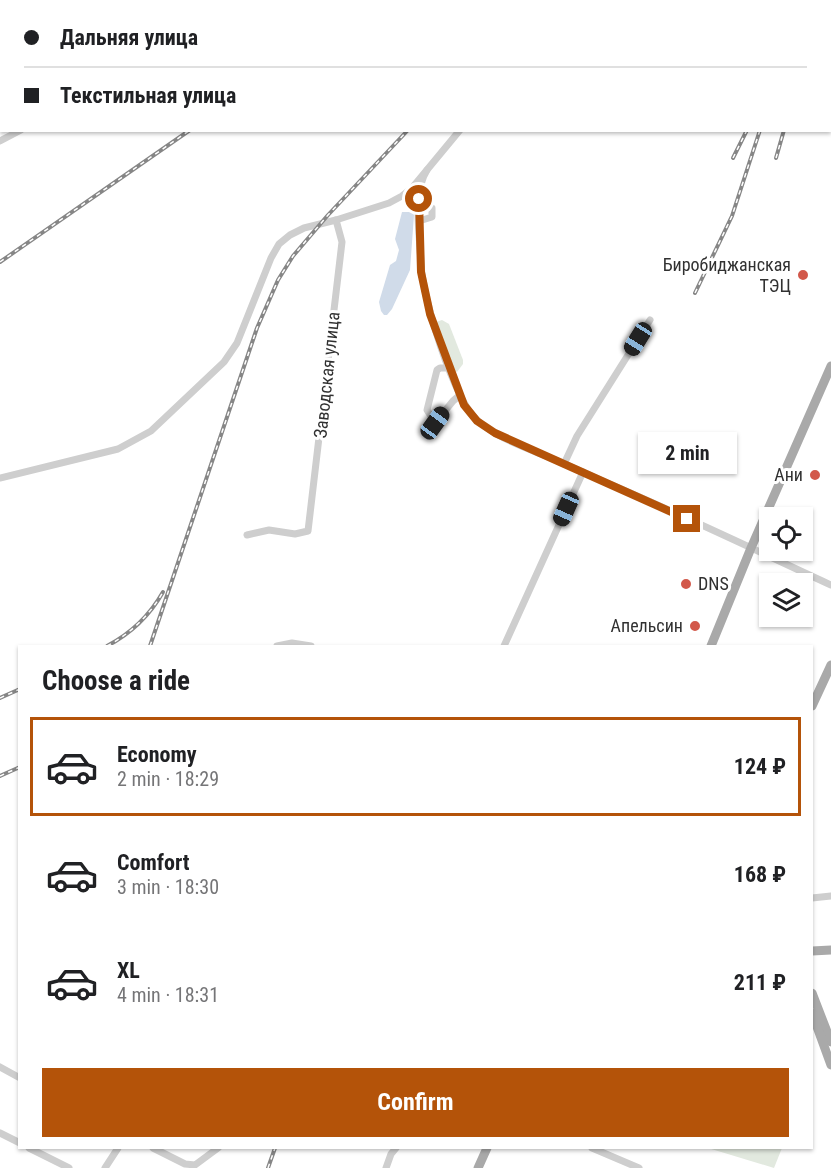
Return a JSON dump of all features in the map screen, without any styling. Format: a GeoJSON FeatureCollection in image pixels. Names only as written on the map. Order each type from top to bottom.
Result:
{"type":"FeatureCollection","features":[{"type":"Feature","properties":{"kind":"main road"},"geometry":{"type":"LineString","coordinates":[[711,645],[751,548],[831,366]]}},
{"type":"Feature","properties":{"kind":"main road"},"geometry":{"type":"LineString","coordinates":[[813,704],[831,665]]}},
{"type":"Feature","properties":{"kind":"main road"},"geometry":{"type":"LineString","coordinates":[[813,951],[831,950]]}},
{"type":"Feature","properties":{"kind":"main road"},"geometry":{"type":"LineString","coordinates":[[813,996],[831,1042]]}},
{"type":"Feature","properties":{"kind":"main road"},"geometry":{"type":"LineString","coordinates":[[813,1016],[831,1065]]}},
{"type":"Feature","properties":{"kind":"main road"},"geometry":{"type":"LineString","coordinates":[[478,1168],[487,1149]]}},
{"type":"Feature","properties":{"kind":"street"},"geometry":{"type":"LineString","coordinates":[[0,141],[17,132]]}},
{"type":"Feature","properties":{"kind":"street"},"geometry":{"type":"LineString","coordinates":[[402,196],[458,132]]}},
{"type":"Feature","properties":{"kind":"street"},"geometry":{"type":"LineString","coordinates":[[427,170],[421,181],[419,199],[421,272],[430,314],[460,395],[464,405],[477,421],[495,433],[831,585]]}},
{"type":"Feature","properties":{"kind":"street"},"geometry":{"type":"LineString","coordinates":[[0,478],[118,449],[151,431],[224,362],[237,343],[271,258],[279,244],[304,228],[336,220],[402,196],[411,194],[419,199]]}},
{"type":"Feature","properties":{"kind":"street"},"geometry":{"type":"LineString","coordinates":[[419,221],[432,217],[432,208]]}},
{"type":"Feature","properties":{"kind":"street","name":"Заводская улица"},"geometry":{"type":"LineString","coordinates":[[247,535],[269,530],[295,534],[308,531],[342,242],[336,220]]}},
{"type":"Feature","properties":{"kind":"street"},"geometry":{"type":"LineString","coordinates":[[564,464],[577,436],[650,320]]}},
{"type":"Feature","properties":{"kind":"street"},"geometry":{"type":"LineString","coordinates":[[450,368],[437,370],[427,410],[435,423],[460,395]]}},
{"type":"Feature","properties":{"kind":"street"},"geometry":{"type":"LineString","coordinates":[[504,645],[583,472]]}},
{"type":"Feature","properties":{"kind":"street"},"geometry":{"type":"LineString","coordinates":[[282,645],[292,643],[305,645]]}},
{"type":"Feature","properties":{"kind":"street"},"geometry":{"type":"LineString","coordinates":[[813,898],[831,896]]}},
{"type":"Feature","properties":{"kind":"street"},"geometry":{"type":"LineString","coordinates":[[0,1067],[18,1077]]}},
{"type":"Feature","properties":{"kind":"street"},"geometry":{"type":"LineString","coordinates":[[0,1133],[18,1142]]}},
{"type":"Feature","properties":{"kind":"street"},"geometry":{"type":"LineString","coordinates":[[31,1149],[69,1168]]}},
{"type":"Feature","properties":{"kind":"street"},"geometry":{"type":"LineString","coordinates":[[105,1168],[117,1149]]}},
{"type":"Feature","properties":{"kind":"street"},"geometry":{"type":"LineString","coordinates":[[155,1149],[185,1164],[195,1165],[217,1149]]}},
{"type":"Feature","properties":{"kind":"street"},"geometry":{"type":"LineString","coordinates":[[386,1168],[395,1149]]}},
{"type":"Feature","properties":{"kind":"street"},"geometry":{"type":"LineString","coordinates":[[594,1149],[639,1168]]}},
{"type":"Feature","properties":{"kind":"shaded area"},"geometry":{"type":"Polygon","coordinates":[[[442,320],[449,324],[463,360],[457,372],[436,322],[442,320]]]}},
{"type":"Feature","properties":{"kind":"shaded area"},"geometry":{"type":"Polygon","coordinates":[[[711,1149],[782,1149],[774,1168],[711,1149]]]}},
{"type":"Feature","properties":{"kind":"water"},"geometry":{"type":"Polygon","coordinates":[[[402,212],[412,212],[414,215],[410,270],[392,309],[384,315],[379,302],[390,265],[396,261],[399,250],[395,239],[402,212]]]}},
{"type":"Feature","properties":{"kind":"railway"},"geometry":{"type":"LineString","coordinates":[[0,262],[187,132]]}},
{"type":"Feature","properties":{"kind":"railway"},"geometry":{"type":"LineString","coordinates":[[150,645],[257,328],[278,280],[293,256],[328,215],[406,132]]}},
{"type":"Feature","properties":{"kind":"railway"},"geometry":{"type":"LineString","coordinates":[[733,158],[746,132]]}},
{"type":"Feature","properties":{"kind":"railway"},"geometry":{"type":"LineString","coordinates":[[695,293],[732,216],[759,132]]}},
{"type":"Feature","properties":{"kind":"railway"},"geometry":{"type":"LineString","coordinates":[[776,158],[783,132]]}},
{"type":"Feature","properties":{"kind":"railway"},"geometry":{"type":"LineString","coordinates":[[109,645],[139,623],[163,592]]}},
{"type":"Feature","properties":{"kind":"railway"},"geometry":{"type":"LineString","coordinates":[[0,698],[18,690]]}},
{"type":"Feature","properties":{"kind":"railway"},"geometry":{"type":"LineString","coordinates":[[0,776],[18,768]]}},
{"type":"Feature","properties":{"kind":"railway"},"geometry":{"type":"LineString","coordinates":[[268,1168],[275,1149]]}},
{"type":"Feature","properties":{"kind":"place","name":"Биробиджанская ТЭЦ"},"geometry":{"type":"Point","coordinates":[803,275]}},
{"type":"Feature","properties":{"kind":"place","name":"Ани"},"geometry":{"type":"Point","coordinates":[815,475]}},
{"type":"Feature","properties":{"kind":"place","name":"DNS"},"geometry":{"type":"Point","coordinates":[686,584]}},
{"type":"Feature","properties":{"kind":"place","name":"Апельсин"},"geometry":{"type":"Point","coordinates":[695,626]}},
{"type":"Feature","properties":{"kind":"route"},"geometry":{"type":"LineString","coordinates":[[419,199],[421,272],[430,314],[464,405],[477,421],[516,443],[687,519]]}}]}
